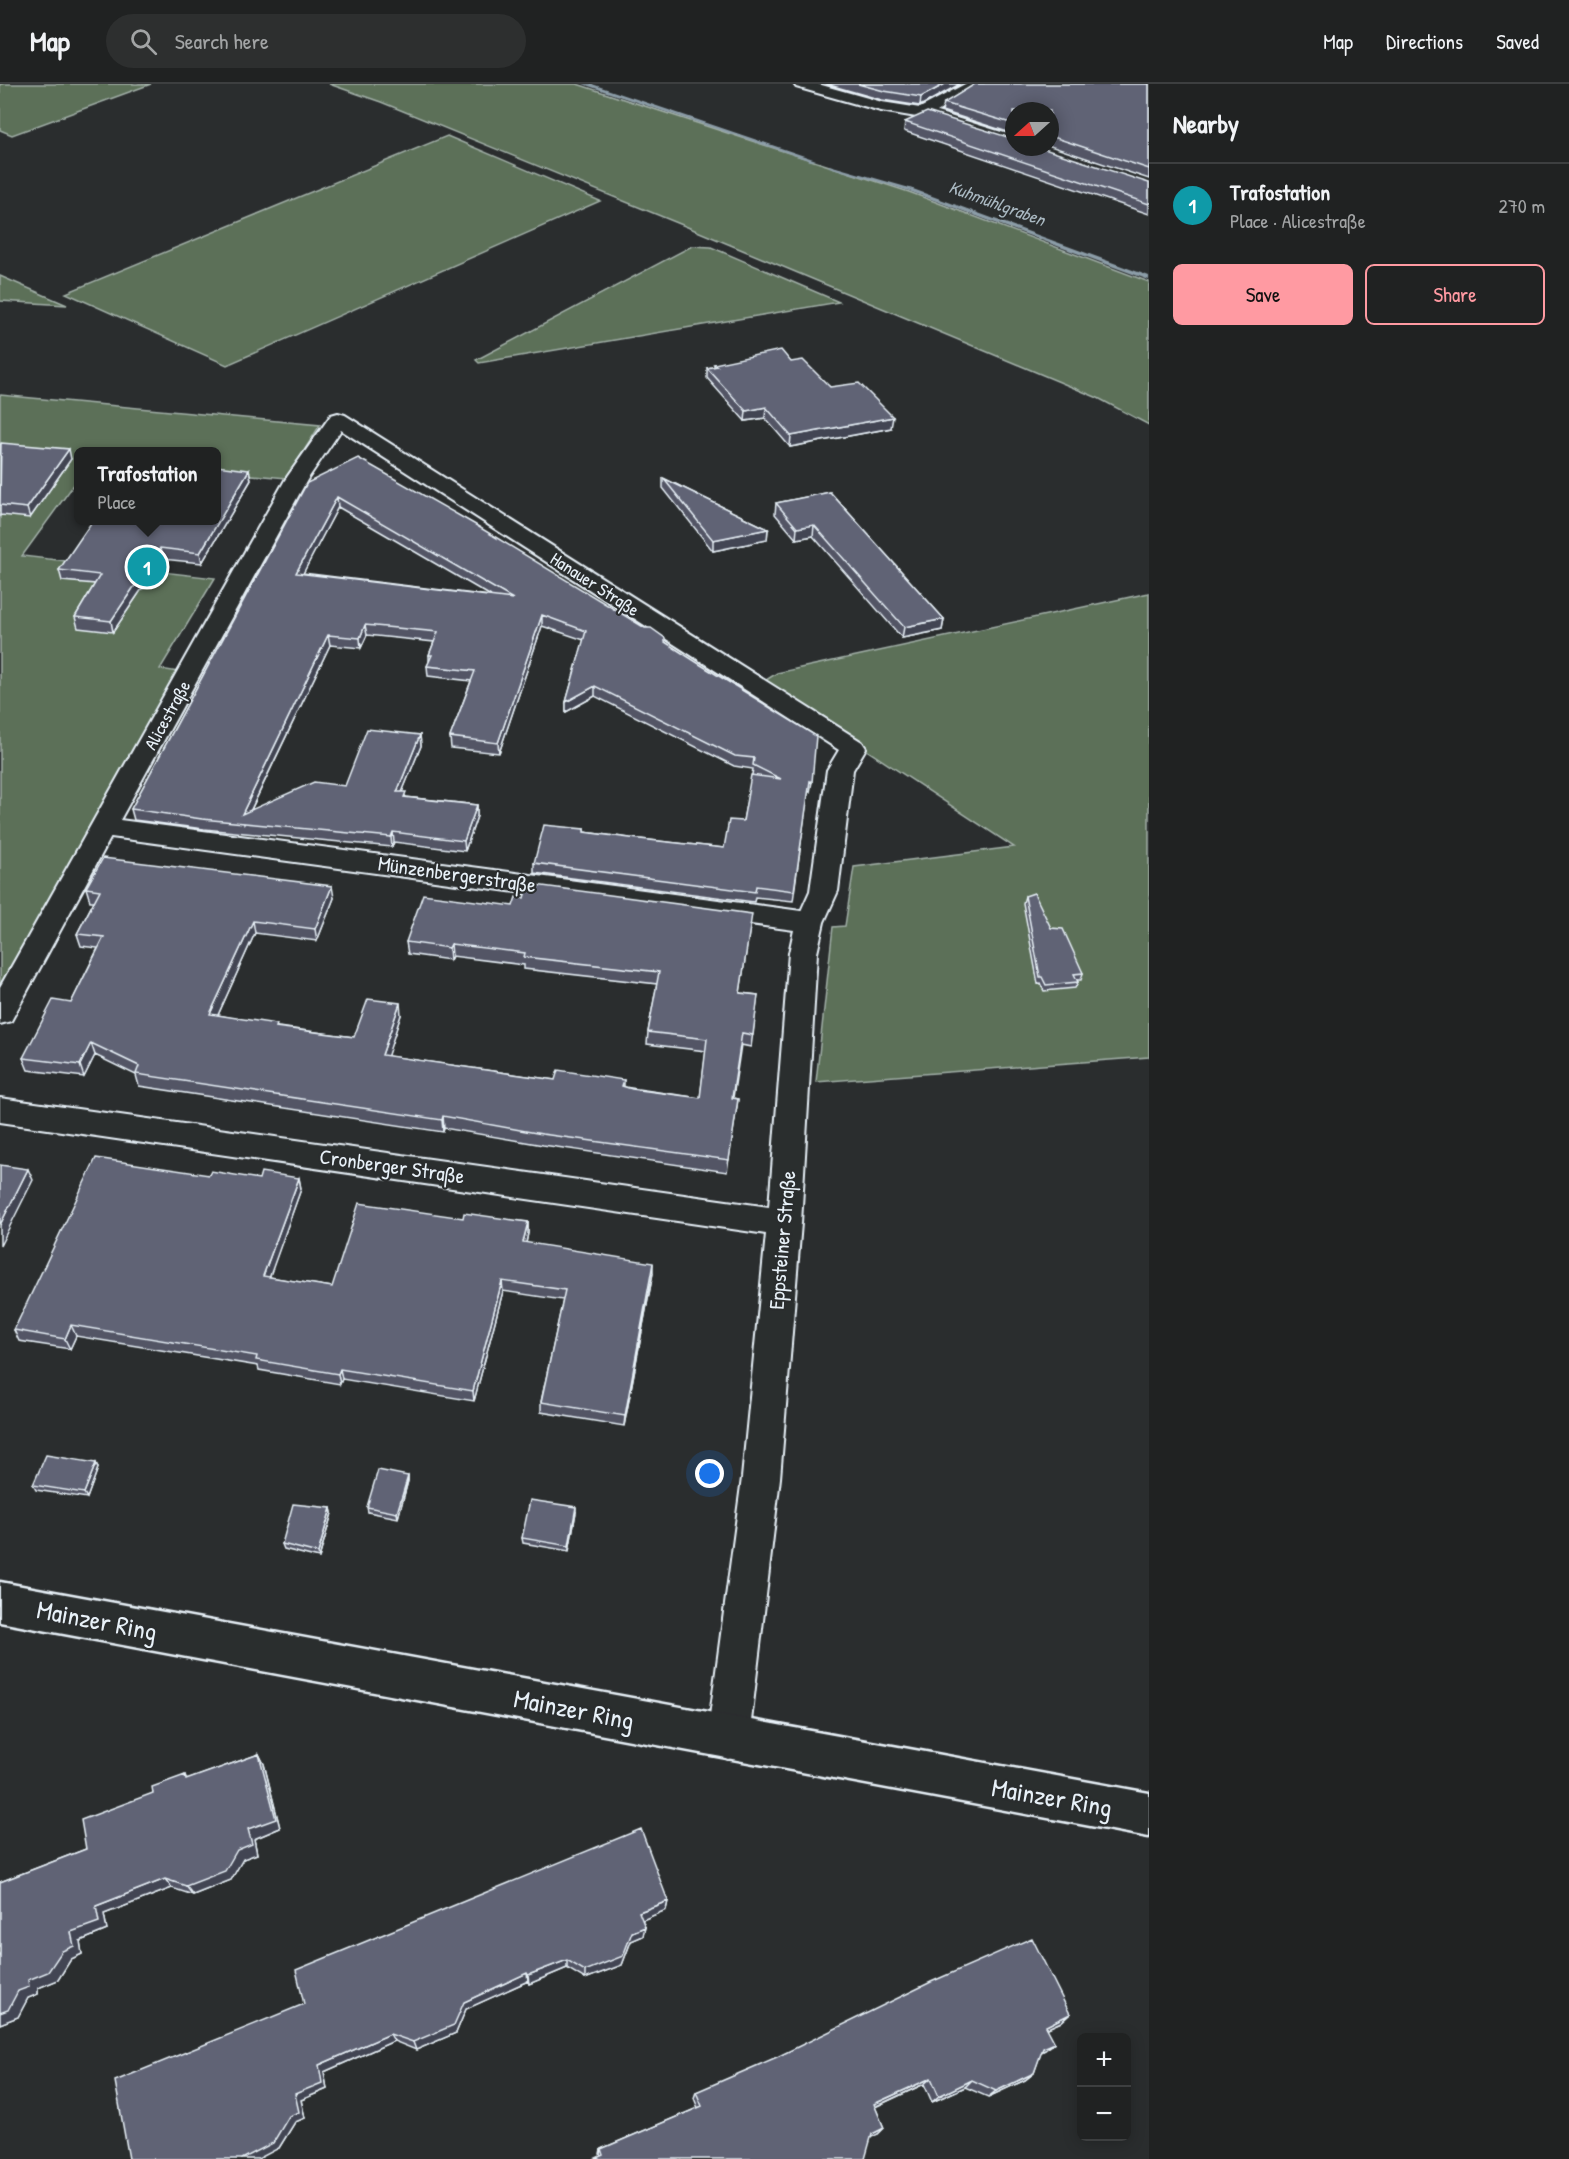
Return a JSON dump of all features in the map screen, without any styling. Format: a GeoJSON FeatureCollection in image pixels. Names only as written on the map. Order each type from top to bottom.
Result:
{"type":"FeatureCollection","features":[{"type":"Feature","properties":{"kind":"street"},"geometry":{"type":"LineString","coordinates":[[801,84],[881,106],[922,113],[1005,138]]}},
{"type":"Feature","properties":{"kind":"street"},"geometry":{"type":"LineString","coordinates":[[922,113],[976,84]]}},
{"type":"Feature","properties":{"kind":"street","name":"Hanauer Straße"},"geometry":{"type":"LineString","coordinates":[[338,419],[853,748]]}},
{"type":"Feature","properties":{"kind":"street","name":"Alicestraße"},"geometry":{"type":"LineString","coordinates":[[0,1012],[105,827],[296,480],[338,419]]}},
{"type":"Feature","properties":{"kind":"street","name":"Eppsteiner Straße"},"geometry":{"type":"LineString","coordinates":[[728,1738],[761,1478],[784,1224],[803,953],[810,922],[824,891],[838,777],[853,748]]}},
{"type":"Feature","properties":{"kind":"street","name":"Münzenbergerstraße"},"geometry":{"type":"LineString","coordinates":[[105,827],[810,922]]}},
{"type":"Feature","properties":{"kind":"street","name":"Cronberger Straße"},"geometry":{"type":"LineString","coordinates":[[0,1110],[784,1224]]}},
{"type":"Feature","properties":{"kind":"street","name":"Mainzer Ring"},"geometry":{"type":"LineString","coordinates":[[0,1602],[1149,1815]]}},
{"type":"Feature","properties":{"kind":"green space"},"geometry":{"type":"Polygon","coordinates":[[[0,84],[151,84],[12,135],[0,130],[0,84]]]}},
{"type":"Feature","properties":{"kind":"green space"},"geometry":{"type":"Polygon","coordinates":[[[329,84],[577,84],[909,192],[1149,282],[1149,425],[1098,398],[685,226],[381,102],[329,84]]]}},
{"type":"Feature","properties":{"kind":"green space"},"geometry":{"type":"Polygon","coordinates":[[[447,136],[600,201],[227,365],[66,293],[447,136]]]}},
{"type":"Feature","properties":{"kind":"green space"},"geometry":{"type":"Polygon","coordinates":[[[692,246],[711,247],[839,302],[479,363],[476,360],[692,246]]]}},
{"type":"Feature","properties":{"kind":"green space"},"geometry":{"type":"Polygon","coordinates":[[[0,276],[67,305],[0,301],[0,276]]]}},
{"type":"Feature","properties":{"kind":"green space"},"geometry":{"type":"Polygon","coordinates":[[[0,395],[320,425],[287,478],[221,472],[221,447],[74,447],[74,484],[22,556],[215,578],[160,669],[179,672],[0,985],[0,395]]]}},
{"type":"Feature","properties":{"kind":"green space"},"geometry":{"type":"Polygon","coordinates":[[[1149,593],[1149,1057],[816,1082],[833,927],[845,926],[854,867],[1014,847],[763,682],[777,673],[1149,593]]]}},
{"type":"Feature","properties":{"kind":"building"},"geometry":{"type":"Polygon","coordinates":[[[858,84],[945,84],[921,97],[858,84]]]}},
{"type":"Feature","properties":{"kind":"building"},"geometry":{"type":"Polygon","coordinates":[[[975,84],[1149,84],[1149,169],[1059,139],[1059,102],[1005,102],[1005,121],[944,103],[975,84]]]}},
{"type":"Feature","properties":{"kind":"building"},"geometry":{"type":"Polygon","coordinates":[[[927,112],[1005,136],[1005,156],[905,122],[927,112]]]}},
{"type":"Feature","properties":{"kind":"building"},"geometry":{"type":"Polygon","coordinates":[[[1059,154],[1149,183],[1149,204],[1006,156],[1059,156],[1059,154]]]}},
{"type":"Feature","properties":{"kind":"building"},"geometry":{"type":"Polygon","coordinates":[[[781,350],[791,362],[803,360],[830,387],[859,383],[893,417],[791,436],[766,407],[746,411],[707,368],[717,366],[714,364],[781,350]]]}},
{"type":"Feature","properties":{"kind":"building"},"geometry":{"type":"Polygon","coordinates":[[[1,443],[69,449],[27,508],[0,505],[1,443]]]}},
{"type":"Feature","properties":{"kind":"building"},"geometry":{"type":"Polygon","coordinates":[[[358,458],[474,524],[645,628],[651,628],[665,638],[665,642],[816,736],[812,782],[810,781],[794,891],[756,886],[755,892],[534,863],[544,825],[584,829],[584,832],[630,838],[724,848],[729,820],[743,821],[751,775],[781,779],[753,765],[754,758],[735,756],[595,686],[566,702],[586,631],[542,615],[498,743],[450,737],[475,671],[427,666],[438,632],[365,625],[360,638],[328,635],[242,814],[314,782],[345,786],[367,729],[420,735],[397,792],[406,792],[404,797],[477,805],[464,841],[393,832],[391,837],[202,819],[131,809],[307,483],[358,458]],[[337,497],[296,573],[513,599],[337,497]]]}},
{"type":"Feature","properties":{"kind":"building"},"geometry":{"type":"Polygon","coordinates":[[[221,467],[249,470],[221,517],[221,467]]]}},
{"type":"Feature","properties":{"kind":"building"},"geometry":{"type":"Polygon","coordinates":[[[663,478],[768,529],[713,540],[663,478]]]}},
{"type":"Feature","properties":{"kind":"building"},"geometry":{"type":"Polygon","coordinates":[[[830,492],[944,619],[904,627],[814,525],[797,528],[776,503],[830,492]]]}},
{"type":"Feature","properties":{"kind":"building"},"geometry":{"type":"Polygon","coordinates":[[[90,525],[217,525],[200,553],[160,548],[111,621],[75,617],[100,575],[59,570],[90,525]]]}},
{"type":"Feature","properties":{"kind":"building"},"geometry":{"type":"Polygon","coordinates":[[[103,858],[332,886],[315,929],[253,921],[210,1014],[277,1024],[276,1027],[354,1037],[368,999],[400,1003],[382,1055],[555,1080],[558,1070],[624,1080],[622,1086],[632,1089],[700,1098],[707,1039],[648,1032],[659,972],[524,957],[525,953],[451,944],[449,948],[406,942],[423,894],[513,906],[516,897],[524,898],[528,884],[752,914],[740,993],[758,995],[753,1035],[742,1033],[732,1098],[738,1099],[729,1160],[542,1134],[443,1116],[442,1120],[136,1074],[139,1066],[91,1043],[80,1065],[23,1058],[53,1000],[71,1003],[104,937],[77,934],[100,890],[86,888],[103,858]]]}},
{"type":"Feature","properties":{"kind":"building"},"geometry":{"type":"Polygon","coordinates":[[[1034,893],[1051,928],[1063,929],[1083,973],[1074,974],[1078,982],[1046,985],[1040,977],[1025,896],[1034,893]]]}},
{"type":"Feature","properties":{"kind":"building"},"geometry":{"type":"Polygon","coordinates":[[[96,1158],[209,1175],[211,1171],[259,1179],[261,1172],[299,1178],[263,1276],[332,1287],[359,1203],[463,1218],[464,1213],[528,1222],[523,1242],[653,1263],[625,1416],[541,1402],[565,1290],[502,1281],[473,1391],[340,1369],[338,1374],[256,1360],[257,1356],[71,1325],[65,1339],[14,1330],[96,1158]]]}},
{"type":"Feature","properties":{"kind":"building"},"geometry":{"type":"Polygon","coordinates":[[[0,1165],[28,1169],[0,1225],[0,1165]]]}},
{"type":"Feature","properties":{"kind":"building"},"geometry":{"type":"Polygon","coordinates":[[[46,1455],[96,1463],[84,1493],[33,1485],[46,1455]]]}},
{"type":"Feature","properties":{"kind":"building"},"geometry":{"type":"Polygon","coordinates":[[[378,1470],[408,1476],[397,1513],[367,1507],[378,1470]]]}},
{"type":"Feature","properties":{"kind":"building"},"geometry":{"type":"Polygon","coordinates":[[[530,1500],[576,1507],[569,1546],[522,1538],[530,1500]]]}},
{"type":"Feature","properties":{"kind":"building"},"geometry":{"type":"Polygon","coordinates":[[[293,1504],[331,1508],[318,1553],[282,1544],[293,1504]]]}},
{"type":"Feature","properties":{"kind":"building"},"geometry":{"type":"Polygon","coordinates":[[[259,1754],[276,1819],[248,1829],[252,1844],[237,1850],[225,1871],[186,1886],[165,1879],[96,1906],[99,1922],[71,1932],[74,1946],[62,1951],[48,1972],[28,1980],[29,1987],[18,1991],[8,2010],[0,2013],[0,1882],[86,1849],[81,1820],[153,1793],[152,1787],[185,1775],[186,1780],[259,1754]]]}},
{"type":"Feature","properties":{"kind":"building"},"geometry":{"type":"Polygon","coordinates":[[[641,1829],[668,1901],[639,1912],[645,1927],[632,1932],[623,1956],[585,1971],[567,1960],[528,1975],[527,1973],[464,2002],[454,2025],[413,2042],[390,2034],[319,2065],[322,2083],[295,2094],[299,2112],[289,2116],[273,2143],[242,2159],[129,2159],[115,2081],[304,2004],[296,1970],[641,1829]]]}},
{"type":"Feature","properties":{"kind":"building"},"geometry":{"type":"Polygon","coordinates":[[[1032,1938],[1070,2014],[1046,2026],[1055,2043],[1043,2048],[1034,2073],[996,2091],[972,2080],[939,2096],[931,2078],[874,2104],[884,2128],[872,2134],[865,2159],[594,2159],[603,2155],[601,2149],[702,2106],[696,2092],[777,2057],[931,1982],[1032,1938]]]}},
{"type":"Feature","properties":{"kind":"waterway","name":"Kuhmühlgraben"},"geometry":{"type":"LineString","coordinates":[[586,84],[813,160]]}},
{"type":"Feature","properties":{"kind":"waterway","name":"Kuhmühlgraben"},"geometry":{"type":"LineString","coordinates":[[831,166],[911,190],[1149,278]]}},
{"type":"Feature","properties":{"kind":"place","name":"Trafostation"},"geometry":{"type":"Point","coordinates":[147,567]}}]}
